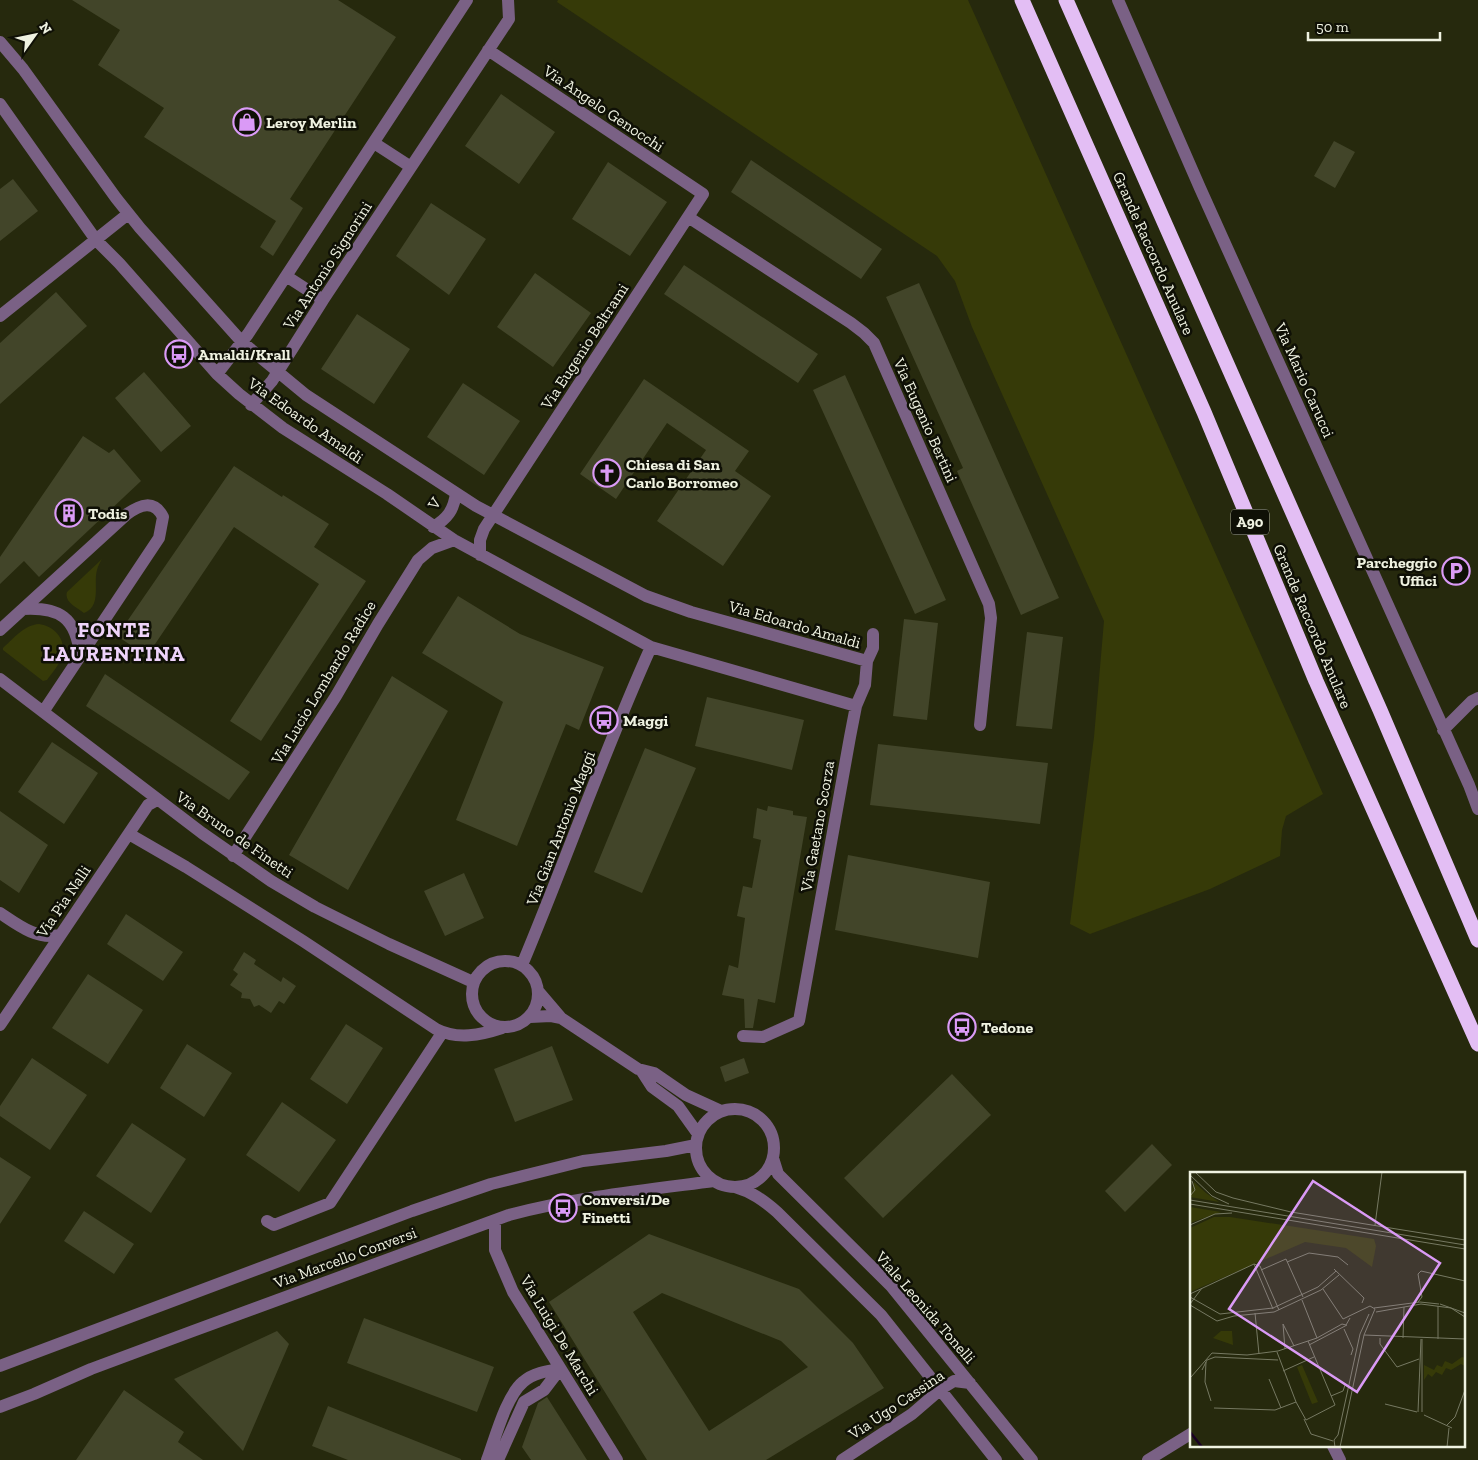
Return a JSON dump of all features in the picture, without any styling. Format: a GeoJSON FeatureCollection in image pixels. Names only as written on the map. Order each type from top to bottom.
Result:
{"type":"FeatureCollection","features":[{"type":"Feature","properties":{"kind":"highway","name":"Grande Raccordo Anulare"},"geometry":{"type":"LineString","coordinates":[[1022,0],[1204,412],[1316,680],[1478,1044]]}},
{"type":"Feature","properties":{"kind":"highway","name":"Grande Raccordo Anulare"},"geometry":{"type":"LineString","coordinates":[[1066,0],[1380,710],[1478,940]]}},
{"type":"Feature","properties":{"kind":"street","name":"Via Antonio Signorini"},"geometry":{"type":"LineString","coordinates":[[217,374],[242,342],[467,0]]}},
{"type":"Feature","properties":{"kind":"street","name":"Via Antonio Signorini"},"geometry":{"type":"LineString","coordinates":[[251,405],[277,372],[322,300],[509,19],[508,0]]}},
{"type":"Feature","properties":{"kind":"street","name":"Via Mario Carucci"},"geometry":{"type":"LineString","coordinates":[[1118,0],[1200,188],[1469,785],[1478,809]]}},
{"type":"Feature","properties":{"kind":"street","name":"Via Edoardo Amaldi"},"geometry":{"type":"LineString","coordinates":[[0,42],[23,69],[128,214],[242,342],[306,395],[492,516],[660,602],[867,661],[866,685],[856,706],[651,647],[454,540],[387,494],[283,428],[251,405],[217,374],[119,263],[96,240],[0,104]]}},
{"type":"Feature","properties":{"kind":"street","name":"Via Angelo Genocchi"},"geometry":{"type":"LineString","coordinates":[[488,50],[703,194]]}},
{"type":"Feature","properties":{"kind":"street"},"geometry":{"type":"LineString","coordinates":[[374,143],[411,168]]}},
{"type":"Feature","properties":{"kind":"street","name":"Via Eugenio Beltrami"},"geometry":{"type":"LineString","coordinates":[[492,516],[703,194]]}},
{"type":"Feature","properties":{"kind":"street"},"geometry":{"type":"LineString","coordinates":[[0,316],[128,214]]}},
{"type":"Feature","properties":{"kind":"street","name":"Via Eugenio Bertini"},"geometry":{"type":"LineString","coordinates":[[688,217],[851,323],[874,343],[989,604],[991,618],[980,725]]}},
{"type":"Feature","properties":{"kind":"street"},"geometry":{"type":"LineString","coordinates":[[286,276],[322,300]]}},
{"type":"Feature","properties":{"kind":"street","name":"V"},"geometry":{"type":"LineString","coordinates":[[433,527],[449,515],[456,493]]}},
{"type":"Feature","properties":{"kind":"street"},"geometry":{"type":"LineString","coordinates":[[0,630],[133,510],[150,505],[158,509],[162,517],[159,538],[43,712]]}},
{"type":"Feature","properties":{"kind":"street"},"geometry":{"type":"LineString","coordinates":[[480,555],[482,532],[492,516]]}},
{"type":"Feature","properties":{"kind":"street","name":"Via Lucio Lombardo Radice"},"geometry":{"type":"LineString","coordinates":[[233,856],[331,703],[418,560],[432,548],[454,540]]}},
{"type":"Feature","properties":{"kind":"street"},"geometry":{"type":"LineString","coordinates":[[23,609],[48,609],[64,616],[76,632],[80,655]]}},
{"type":"Feature","properties":{"kind":"street"},"geometry":{"type":"LineString","coordinates":[[867,661],[873,648],[873,634]]}},
{"type":"Feature","properties":{"kind":"street","name":"Via Gian Antonio Maggi"},"geometry":{"type":"LineString","coordinates":[[522,965],[623,709],[651,647]]}},
{"type":"Feature","properties":{"kind":"street","name":"Via Bruno de Finetti"},"geometry":{"type":"LineString","coordinates":[[0,679],[233,856],[271,881],[316,907],[388,944],[473,982]]}},
{"type":"Feature","properties":{"kind":"street"},"geometry":{"type":"LineString","coordinates":[[1443,730],[1472,701],[1478,698]]}},
{"type":"Feature","properties":{"kind":"street","name":"Via Gaetano Scorza"},"geometry":{"type":"LineString","coordinates":[[743,1036],[764,1037],[799,1021],[856,706]]}},
{"type":"Feature","properties":{"kind":"street","name":"Via Pia Nalli"},"geometry":{"type":"LineString","coordinates":[[0,1025],[148,805],[158,800]]}},
{"type":"Feature","properties":{"kind":"street"},"geometry":{"type":"LineString","coordinates":[[129,834],[194,872],[442,1032],[470,1035],[484,1034],[522,1023],[530,1017],[537,1004],[538,990]]}},
{"type":"Feature","properties":{"kind":"street"},"geometry":{"type":"LineString","coordinates":[[0,913],[32,932],[49,937],[60,935]]}},
{"type":"Feature","properties":{"kind":"street"},"geometry":{"type":"LineString","coordinates":[[502,1028],[492,1026],[476,1012],[472,1003],[471,992],[473,982],[478,974],[494,962],[503,961],[522,965],[533,976],[538,990],[561,1018],[641,1070],[654,1073],[686,1095],[721,1111]]}},
{"type":"Feature","properties":{"kind":"street"},"geometry":{"type":"LineString","coordinates":[[530,1017],[551,1016],[561,1018]]}},
{"type":"Feature","properties":{"kind":"street"},"geometry":{"type":"LineString","coordinates":[[267,1220],[274,1224],[330,1203],[442,1032]]}},
{"type":"Feature","properties":{"kind":"street"},"geometry":{"type":"LineString","coordinates":[[641,1070],[652,1086],[678,1106],[697,1139],[699,1164],[705,1173],[721,1184],[749,1191],[784,1218],[881,1315],[996,1460]]}},
{"type":"Feature","properties":{"kind":"street"},"geometry":{"type":"LineString","coordinates":[[697,1139],[708,1120],[721,1111],[744,1110],[764,1122],[770,1131],[773,1141],[773,1158],[767,1170],[759,1179],[748,1185],[735,1187]]}},
{"type":"Feature","properties":{"kind":"street","name":"Via Marcello Conversi"},"geometry":{"type":"LineString","coordinates":[[0,1366],[412,1211],[491,1184],[583,1161],[666,1151],[697,1139]]}},
{"type":"Feature","properties":{"kind":"street","name":"Viale Leonida Tonelli"},"geometry":{"type":"LineString","coordinates":[[773,1158],[778,1174],[891,1286],[1032,1460]]}},
{"type":"Feature","properties":{"kind":"street","name":"Via Marcello Conversi"},"geometry":{"type":"LineString","coordinates":[[0,1407],[91,1369],[495,1220],[545,1206],[608,1194],[714,1181]]}},
{"type":"Feature","properties":{"kind":"street","name":"Via Luigi De Marchi"},"geometry":{"type":"LineString","coordinates":[[495,1220],[495,1250],[513,1292],[617,1460]]}},
{"type":"Feature","properties":{"kind":"street"},"geometry":{"type":"LineString","coordinates":[[487,1460],[513,1392],[524,1381],[541,1372],[560,1369]]}},
{"type":"Feature","properties":{"kind":"street"},"geometry":{"type":"LineString","coordinates":[[498,1460],[524,1402],[544,1390],[560,1369]]}},
{"type":"Feature","properties":{"kind":"street","name":"Via Ugo Cassina"},"geometry":{"type":"LineString","coordinates":[[842,1460],[912,1414],[941,1389],[954,1382],[970,1383]]}},
{"type":"Feature","properties":{"kind":"street"},"geometry":{"type":"LineString","coordinates":[[1148,1460],[1190,1434]]}},
{"type":"Feature","properties":{"kind":"street"},"geometry":{"type":"LineString","coordinates":[[1334,1448],[1340,1460]]}},
{"type":"Feature","properties":{"kind":"green space"},"geometry":{"type":"Polygon","coordinates":[[[558,0],[968,0],[1323,794],[1286,816],[1282,830],[1280,856],[1210,889],[1090,934],[1070,924],[1094,737],[1104,621],[972,327],[955,281],[937,256],[557,2],[558,0]]]}},
{"type":"Feature","properties":{"kind":"green space"},"geometry":{"type":"Polygon","coordinates":[[[102,559],[96,576],[95,600],[90,610],[84,613],[67,599],[67,592],[102,559]]]}},
{"type":"Feature","properties":{"kind":"green space"},"geometry":{"type":"Polygon","coordinates":[[[39,624],[50,627],[58,634],[63,644],[61,659],[58,665],[47,680],[43,681],[3,650],[24,629],[39,624]]]}},
{"type":"Feature","properties":{"kind":"building","name":"Leroy Merlin"},"geometry":{"type":"Polygon","coordinates":[[[72,0],[338,0],[396,37],[290,199],[303,208],[273,256],[260,247],[276,221],[144,137],[164,108],[98,65],[120,30],[72,0]]]}},
{"type":"Feature","properties":{"kind":"building"},"geometry":{"type":"Polygon","coordinates":[[[501,94],[555,132],[519,184],[465,146],[501,94]]]}},
{"type":"Feature","properties":{"kind":"building"},"geometry":{"type":"Polygon","coordinates":[[[1334,141],[1355,152],[1335,188],[1314,176],[1334,141]]]}},
{"type":"Feature","properties":{"kind":"building"},"geometry":{"type":"Polygon","coordinates":[[[751,160],[882,249],[861,279],[731,192],[751,160]]]}},
{"type":"Feature","properties":{"kind":"building"},"geometry":{"type":"Polygon","coordinates":[[[608,162],[667,202],[630,256],[572,219],[608,162]]]}},
{"type":"Feature","properties":{"kind":"building"},"geometry":{"type":"Polygon","coordinates":[[[13,179],[38,211],[0,241],[0,189],[13,179]]]}},
{"type":"Feature","properties":{"kind":"building"},"geometry":{"type":"Polygon","coordinates":[[[431,203],[486,239],[449,295],[396,256],[431,203]]]}},
{"type":"Feature","properties":{"kind":"building"},"geometry":{"type":"Polygon","coordinates":[[[684,265],[818,354],[798,383],[664,294],[684,265]]]}},
{"type":"Feature","properties":{"kind":"building"},"geometry":{"type":"Polygon","coordinates":[[[535,273],[591,313],[553,367],[497,327],[535,273]]]}},
{"type":"Feature","properties":{"kind":"building"},"geometry":{"type":"Polygon","coordinates":[[[919,283],[1059,598],[1021,615],[957,471],[963,468],[886,297],[919,283]]]}},
{"type":"Feature","properties":{"kind":"building"},"geometry":{"type":"Polygon","coordinates":[[[56,292],[87,326],[0,404],[0,343],[56,292]]]}},
{"type":"Feature","properties":{"kind":"building"},"geometry":{"type":"Polygon","coordinates":[[[357,314],[410,349],[374,404],[321,369],[357,314]]]}},
{"type":"Feature","properties":{"kind":"building"},"geometry":{"type":"Polygon","coordinates":[[[144,372],[191,426],[161,452],[115,398],[144,372]]]}},
{"type":"Feature","properties":{"kind":"building"},"geometry":{"type":"Polygon","coordinates":[[[845,375],[946,600],[915,614],[813,390],[845,375]]]}},
{"type":"Feature","properties":{"kind":"building","name":"Chiesa di San Carlo Borromeo"},"geometry":{"type":"Polygon","coordinates":[[[644,379],[749,451],[735,471],[771,496],[723,566],[657,521],[706,450],[667,423],[616,499],[580,474],[644,379]]]}},
{"type":"Feature","properties":{"kind":"building"},"geometry":{"type":"Polygon","coordinates":[[[463,383],[520,421],[484,475],[427,437],[463,383]]]}},
{"type":"Feature","properties":{"kind":"building","name":"Todis"},"geometry":{"type":"Polygon","coordinates":[[[83,436],[109,453],[114,449],[141,481],[39,577],[24,561],[0,584],[0,557],[83,436]]]}},
{"type":"Feature","properties":{"kind":"building"},"geometry":{"type":"Polygon","coordinates":[[[234,466],[329,524],[314,547],[366,581],[261,741],[230,721],[319,584],[234,527],[147,656],[117,636],[234,466]]]}},
{"type":"Feature","properties":{"kind":"building"},"geometry":{"type":"Polygon","coordinates":[[[458,596],[520,634],[604,667],[579,730],[566,724],[517,846],[456,820],[503,702],[422,653],[458,596]]]}},
{"type":"Feature","properties":{"kind":"building"},"geometry":{"type":"Polygon","coordinates":[[[904,619],[938,623],[927,720],[893,716],[904,619]]]}},
{"type":"Feature","properties":{"kind":"building"},"geometry":{"type":"Polygon","coordinates":[[[1027,632],[1063,637],[1052,729],[1016,726],[1027,632]]]}},
{"type":"Feature","properties":{"kind":"building"},"geometry":{"type":"Polygon","coordinates":[[[105,674],[250,772],[229,800],[86,706],[105,674]]]}},
{"type":"Feature","properties":{"kind":"building"},"geometry":{"type":"Polygon","coordinates":[[[392,676],[448,711],[348,890],[289,855],[392,676]]]}},
{"type":"Feature","properties":{"kind":"building"},"geometry":{"type":"Polygon","coordinates":[[[707,697],[804,720],[792,770],[695,746],[707,697]]]}},
{"type":"Feature","properties":{"kind":"building"},"geometry":{"type":"Polygon","coordinates":[[[52,742],[98,773],[64,824],[18,792],[52,742]]]}},
{"type":"Feature","properties":{"kind":"building"},"geometry":{"type":"Polygon","coordinates":[[[878,744],[1048,763],[1040,824],[870,805],[878,744]]]}},
{"type":"Feature","properties":{"kind":"building"},"geometry":{"type":"Polygon","coordinates":[[[645,748],[696,768],[642,893],[594,872],[645,748]]]}},
{"type":"Feature","properties":{"kind":"building"},"geometry":{"type":"Polygon","coordinates":[[[768,806],[793,811],[793,815],[807,817],[775,1003],[758,999],[753,1028],[745,1028],[744,999],[722,995],[729,965],[738,968],[745,918],[737,916],[743,886],[752,888],[761,840],[753,838],[757,808],[767,811],[768,806]]]}},
{"type":"Feature","properties":{"kind":"building"},"geometry":{"type":"Polygon","coordinates":[[[0,811],[48,845],[19,893],[0,880],[0,811]]]}},
{"type":"Feature","properties":{"kind":"building"},"geometry":{"type":"Polygon","coordinates":[[[848,855],[990,882],[978,958],[835,930],[848,855]]]}},
{"type":"Feature","properties":{"kind":"building"},"geometry":{"type":"Polygon","coordinates":[[[464,873],[484,918],[445,936],[424,891],[464,873]]]}},
{"type":"Feature","properties":{"kind":"building"},"geometry":{"type":"Polygon","coordinates":[[[126,914],[183,952],[163,981],[107,944],[126,914]]]}},
{"type":"Feature","properties":{"kind":"building"},"geometry":{"type":"Polygon","coordinates":[[[244,952],[256,960],[254,964],[281,982],[283,977],[296,986],[284,1004],[279,1001],[271,1013],[259,1005],[254,1007],[250,999],[241,998],[242,993],[230,985],[238,974],[233,970],[244,952]]]}},
{"type":"Feature","properties":{"kind":"building"},"geometry":{"type":"Polygon","coordinates":[[[88,974],[143,1010],[108,1064],[52,1028],[88,974]]]}},
{"type":"Feature","properties":{"kind":"building"},"geometry":{"type":"Polygon","coordinates":[[[346,1024],[383,1048],[347,1104],[310,1079],[346,1024]]]}},
{"type":"Feature","properties":{"kind":"building"},"geometry":{"type":"Polygon","coordinates":[[[187,1044],[232,1073],[204,1117],[160,1088],[187,1044]]]}},
{"type":"Feature","properties":{"kind":"building"},"geometry":{"type":"Polygon","coordinates":[[[552,1046],[573,1100],[515,1122],[494,1069],[552,1046]]]}},
{"type":"Feature","properties":{"kind":"building"},"geometry":{"type":"Polygon","coordinates":[[[32,1058],[87,1095],[50,1150],[0,1116],[0,1106],[32,1058]]]}},
{"type":"Feature","properties":{"kind":"building"},"geometry":{"type":"Polygon","coordinates":[[[744,1058],[749,1073],[725,1082],[720,1067],[744,1058]]]}},
{"type":"Feature","properties":{"kind":"building"},"geometry":{"type":"Polygon","coordinates":[[[952,1074],[991,1115],[883,1218],[844,1178],[952,1074]]]}},
{"type":"Feature","properties":{"kind":"building"},"geometry":{"type":"Polygon","coordinates":[[[282,1102],[336,1140],[299,1192],[246,1155],[282,1102]]]}},
{"type":"Feature","properties":{"kind":"building"},"geometry":{"type":"Polygon","coordinates":[[[132,1123],[186,1159],[151,1213],[96,1176],[132,1123]]]}},
{"type":"Feature","properties":{"kind":"building"},"geometry":{"type":"Polygon","coordinates":[[[1152,1144],[1172,1165],[1125,1212],[1105,1191],[1152,1144]]]}},
{"type":"Feature","properties":{"kind":"building"},"geometry":{"type":"Polygon","coordinates":[[[0,1157],[31,1177],[0,1224],[0,1157]]]}},
{"type":"Feature","properties":{"kind":"building"},"geometry":{"type":"Polygon","coordinates":[[[84,1211],[134,1244],[114,1274],[64,1241],[84,1211]]]}},
{"type":"Feature","properties":{"kind":"building"},"geometry":{"type":"Polygon","coordinates":[[[649,1234],[799,1289],[853,1343],[884,1388],[766,1460],[647,1460],[549,1302],[649,1234]],[[662,1293],[633,1312],[709,1431],[808,1367],[781,1341],[662,1293]]]}},
{"type":"Feature","properties":{"kind":"building"},"geometry":{"type":"Polygon","coordinates":[[[364,1318],[494,1367],[477,1412],[347,1363],[364,1318]]]}},
{"type":"Feature","properties":{"kind":"building"},"geometry":{"type":"Polygon","coordinates":[[[277,1331],[289,1344],[243,1451],[174,1379],[277,1331]]]}},
{"type":"Feature","properties":{"kind":"building"},"geometry":{"type":"Polygon","coordinates":[[[124,1390],[184,1432],[178,1442],[203,1460],[76,1460],[124,1390]]]}},
{"type":"Feature","properties":{"kind":"building"},"geometry":{"type":"Polygon","coordinates":[[[547,1397],[587,1460],[531,1460],[522,1447],[538,1403],[547,1397]]]}},
{"type":"Feature","properties":{"kind":"building"},"geometry":{"type":"Polygon","coordinates":[[[328,1406],[461,1460],[348,1460],[312,1446],[328,1406]]]}},
{"type":"Feature","properties":{"kind":"place","name":"Leroy Merlin"},"geometry":{"type":"Point","coordinates":[247,122]}},
{"type":"Feature","properties":{"kind":"place","name":"Amaldi/Krall"},"geometry":{"type":"Point","coordinates":[179,354]}},
{"type":"Feature","properties":{"kind":"place","name":"Chiesa di San Carlo Borromeo"},"geometry":{"type":"Point","coordinates":[607,473]}},
{"type":"Feature","properties":{"kind":"place","name":"Todis"},"geometry":{"type":"Point","coordinates":[69,513]}},
{"type":"Feature","properties":{"kind":"place","name":"Parcheggio Uffici"},"geometry":{"type":"Point","coordinates":[1456,571]}},
{"type":"Feature","properties":{"kind":"place","name":"Maggi"},"geometry":{"type":"Point","coordinates":[604,720]}},
{"type":"Feature","properties":{"kind":"place","name":"Tedone"},"geometry":{"type":"Point","coordinates":[962,1027]}},
{"type":"Feature","properties":{"kind":"place","name":"Conversi/De Finetti"},"geometry":{"type":"Point","coordinates":[563,1208]}},
{"type":"Feature","properties":{"kind":"district","name":"FONTE LAURENTINA"},"geometry":{"type":"Point","coordinates":[114,642]}}]}
